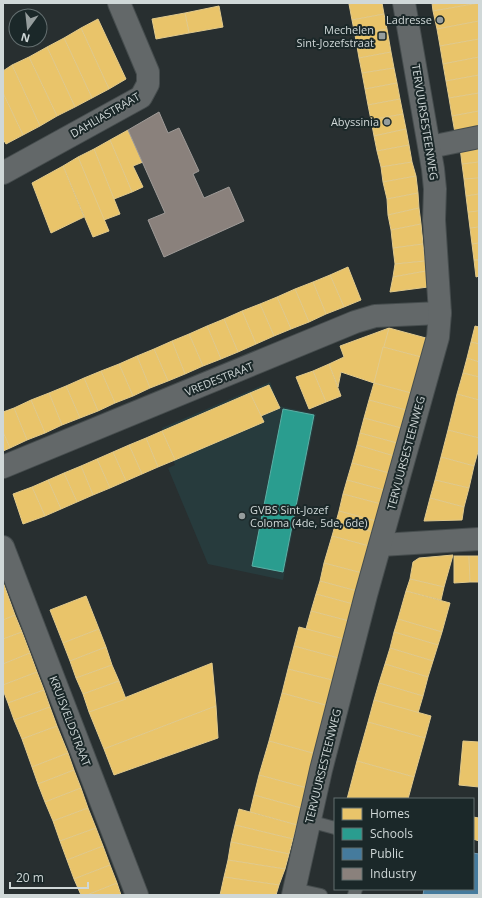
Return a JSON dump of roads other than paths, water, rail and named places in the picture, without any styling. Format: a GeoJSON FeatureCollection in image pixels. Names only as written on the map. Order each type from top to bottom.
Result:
{"type":"FeatureCollection","features":[{"type":"Feature","properties":{"kind":"street","name":"DAHLIASTRAAT"},"geometry":{"type":"LineString","coordinates":[[3,173],[141,96],[148,84],[148,72],[119,3]]}},
{"type":"Feature","properties":{"kind":"street","name":"TERVUURSESTEENWEG"},"geometry":{"type":"LineString","coordinates":[[293,892],[321,770],[366,595],[438,337],[440,313],[434,220],[435,189],[430,147],[404,3]]}},
{"type":"Feature","properties":{"kind":"street"},"geometry":{"type":"LineString","coordinates":[[430,147],[479,138]]}},
{"type":"Feature","properties":{"kind":"street","name":"VREDESTRAAT"},"geometry":{"type":"LineString","coordinates":[[3,467],[355,322],[375,316],[440,313]]}},
{"type":"Feature","properties":{"kind":"street"},"geometry":{"type":"LineString","coordinates":[[381,545],[479,539]]}},
{"type":"Feature","properties":{"kind":"street","name":"KRUISVELDSTRAAT"},"geometry":{"type":"LineString","coordinates":[[3,547],[137,895]]}},
{"type":"Feature","properties":{"kind":"lane"},"geometry":{"type":"LineString","coordinates":[[309,821],[334,828]]}},
{"type":"Feature","properties":{"kind":"lane"},"geometry":{"type":"LineString","coordinates":[[293,892],[320,895]]}},
{"type":"Feature","properties":{"kind":"place","name":"Ladresse"},"geometry":{"type":"Point","coordinates":[440,20]}},
{"type":"Feature","properties":{"kind":"place","name":"Mechelen Sint-Jozefstraat"},"geometry":{"type":"Point","coordinates":[382,36]}},
{"type":"Feature","properties":{"kind":"place","name":"Abyssinia"},"geometry":{"type":"Point","coordinates":[387,122]}},
{"type":"Feature","properties":{"kind":"place","name":"GVBS Sint-Jozef Coloma (4de, 5de, 6de)"},"geometry":{"type":"Point","coordinates":[242,516]}}]}
